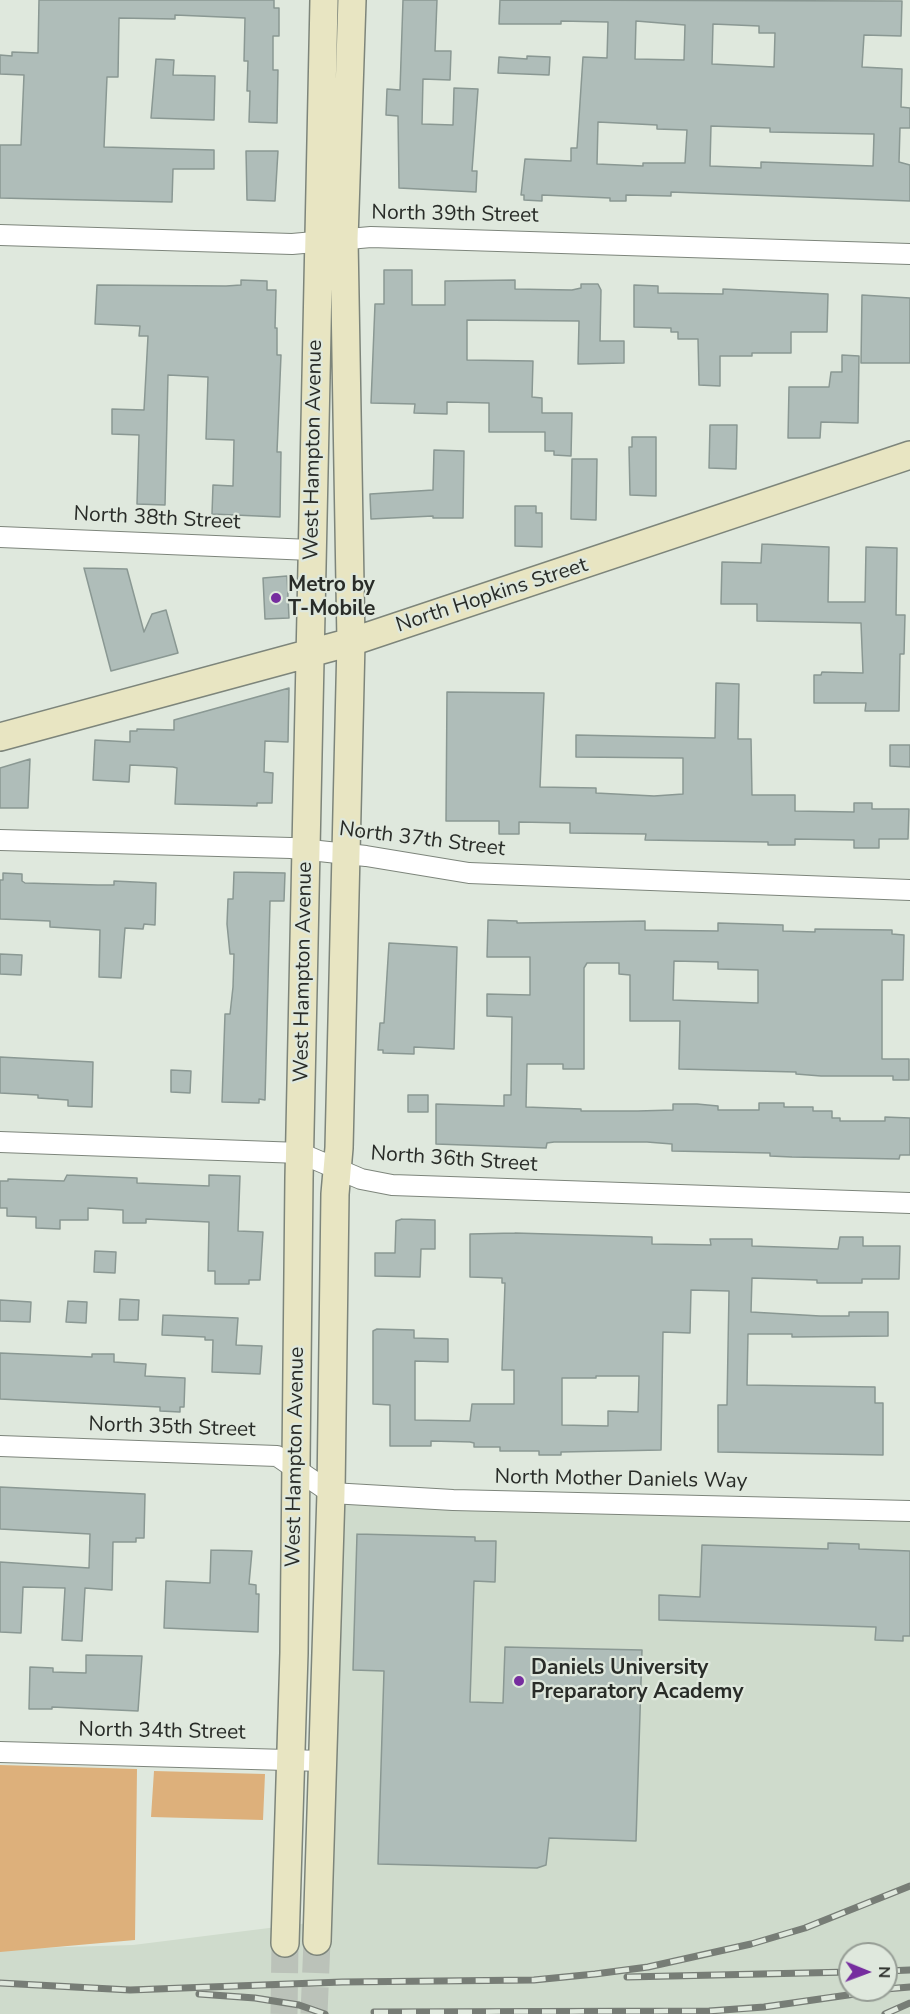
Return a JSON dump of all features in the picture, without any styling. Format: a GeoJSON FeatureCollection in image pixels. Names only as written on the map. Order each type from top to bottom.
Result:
{"type":"FeatureCollection","features":[{"type":"Feature","properties":{"kind":"main road","name":"West Hampton Avenue"},"geometry":{"type":"LineString","coordinates":[[317,1941],[331,1493],[351,642],[331,240],[324,0]]}},
{"type":"Feature","properties":{"kind":"main road","name":"West Hampton Avenue"},"geometry":{"type":"LineString","coordinates":[[285,1943],[292,1761],[311,550],[331,240],[352,0]]}},
{"type":"Feature","properties":{"kind":"main road","name":"North Hopkins Street"},"geometry":{"type":"LineString","coordinates":[[0,737],[351,642],[910,455]]}},
{"type":"Feature","properties":{"kind":"street","name":"North 39th Street"},"geometry":{"type":"LineString","coordinates":[[0,235],[292,244],[371,237],[482,239],[910,254]]}},
{"type":"Feature","properties":{"kind":"street","name":"North 38th Street"},"geometry":{"type":"LineString","coordinates":[[0,537],[311,550]]}},
{"type":"Feature","properties":{"kind":"street","name":"North 37th Street"},"geometry":{"type":"LineString","coordinates":[[0,840],[307,850],[469,873],[910,890]]}},
{"type":"Feature","properties":{"kind":"street","name":"North 36th Street"},"geometry":{"type":"LineString","coordinates":[[0,1142],[300,1153],[361,1179],[392,1185],[910,1203]]}},
{"type":"Feature","properties":{"kind":"street","name":"North 35th Street"},"geometry":{"type":"LineString","coordinates":[[0,1446],[277,1456],[331,1493]]}},
{"type":"Feature","properties":{"kind":"street","name":"North Mother Daniels Way"},"geometry":{"type":"LineString","coordinates":[[331,1493],[453,1500],[910,1511]]}},
{"type":"Feature","properties":{"kind":"street","name":"North 34th Street"},"geometry":{"type":"LineString","coordinates":[[0,1752],[323,1761]]}},
{"type":"Feature","properties":{"kind":"shaded area"},"geometry":{"type":"Polygon","coordinates":[[[331,1493],[910,1511],[910,2014],[0,2014],[0,1949],[133,1945],[317,1922],[331,1493]]]}},
{"type":"Feature","properties":{"kind":"shaded area"},"geometry":{"type":"Polygon","coordinates":[[[0,1765],[137,1769],[135,1940],[0,1952],[0,1765]]]}},
{"type":"Feature","properties":{"kind":"shaded area"},"geometry":{"type":"Polygon","coordinates":[[[154,1771],[265,1774],[263,1820],[151,1817],[154,1771]]]}},
{"type":"Feature","properties":{"kind":"building"},"geometry":{"type":"Polygon","coordinates":[[[39,0],[274,0],[274,8],[279,8],[279,36],[273,36],[273,70],[278,70],[277,123],[249,122],[248,61],[244,61],[245,18],[175,15],[175,19],[119,18],[118,77],[107,77],[104,147],[214,150],[214,169],[173,169],[172,202],[0,198],[0,145],[21,145],[24,75],[0,74],[0,55],[12,56],[12,52],[38,53],[39,0]]]}},
{"type":"Feature","properties":{"kind":"building"},"geometry":{"type":"Polygon","coordinates":[[[403,0],[437,0],[435,51],[451,51],[450,80],[423,79],[422,124],[453,125],[454,88],[478,89],[472,171],[477,171],[476,192],[399,188],[398,116],[386,115],[387,89],[400,90],[403,0]]]}},
{"type":"Feature","properties":{"kind":"building"},"geometry":{"type":"Polygon","coordinates":[[[500,0],[902,1],[901,36],[864,35],[862,67],[902,69],[901,107],[910,108],[910,128],[900,128],[899,162],[910,165],[910,201],[671,192],[671,196],[626,195],[626,201],[610,201],[610,198],[542,195],[542,201],[524,200],[524,195],[521,195],[525,159],[571,161],[571,148],[577,148],[583,57],[607,58],[608,22],[561,21],[561,24],[499,24],[500,0]],[[636,21],[635,59],[684,60],[685,25],[636,21]],[[713,24],[712,64],[774,67],[775,33],[759,33],[759,26],[713,24]],[[598,122],[597,164],[643,166],[643,163],[685,163],[687,130],[657,129],[657,125],[598,122]],[[711,126],[710,166],[761,168],[761,162],[873,166],[874,134],[770,132],[770,128],[711,126]]]}},
{"type":"Feature","properties":{"kind":"building"},"geometry":{"type":"Polygon","coordinates":[[[527,56],[550,57],[549,75],[498,73],[499,57],[527,59],[527,56]]]}},
{"type":"Feature","properties":{"kind":"building"},"geometry":{"type":"Polygon","coordinates":[[[156,59],[174,60],[173,75],[215,76],[214,120],[151,118],[156,59]]]}},
{"type":"Feature","properties":{"kind":"building"},"geometry":{"type":"Polygon","coordinates":[[[246,151],[278,151],[275,201],[247,200],[246,151]]]}},
{"type":"Feature","properties":{"kind":"building"},"geometry":{"type":"Polygon","coordinates":[[[384,270],[412,270],[412,305],[445,305],[445,281],[515,280],[515,289],[572,290],[581,288],[581,284],[598,284],[601,290],[600,341],[624,341],[624,363],[578,364],[579,321],[467,320],[467,360],[533,361],[532,397],[542,398],[542,413],[572,413],[571,456],[554,455],[554,451],[545,451],[545,432],[489,432],[489,403],[447,402],[447,414],[414,413],[415,404],[371,403],[375,304],[384,304],[384,270]]]}},
{"type":"Feature","properties":{"kind":"building"},"geometry":{"type":"Polygon","coordinates":[[[241,280],[267,281],[267,290],[276,290],[277,355],[281,355],[277,452],[281,452],[280,517],[212,514],[213,485],[233,486],[234,440],[206,439],[208,377],[168,375],[165,505],[137,504],[139,435],[112,434],[112,409],[144,410],[148,336],[139,336],[140,326],[95,324],[97,285],[226,286],[241,285],[241,280]]]}},
{"type":"Feature","properties":{"kind":"building"},"geometry":{"type":"Polygon","coordinates":[[[634,285],[658,286],[658,293],[723,294],[723,289],[828,294],[827,332],[791,332],[791,353],[720,356],[720,386],[699,385],[698,339],[678,339],[678,332],[671,332],[671,328],[634,327],[634,285]]]}},
{"type":"Feature","properties":{"kind":"building"},"geometry":{"type":"Polygon","coordinates":[[[862,295],[910,298],[910,363],[861,363],[862,295]]]}},
{"type":"Feature","properties":{"kind":"building"},"geometry":{"type":"Polygon","coordinates":[[[842,355],[859,356],[858,423],[821,422],[820,438],[788,438],[789,387],[829,387],[831,372],[842,372],[842,355]]]}},
{"type":"Feature","properties":{"kind":"building"},"geometry":{"type":"Polygon","coordinates":[[[710,425],[737,425],[736,469],[709,468],[710,425]]]}},
{"type":"Feature","properties":{"kind":"building"},"geometry":{"type":"Polygon","coordinates":[[[632,437],[656,437],[656,496],[630,495],[629,447],[632,447],[632,437]]]}},
{"type":"Feature","properties":{"kind":"building"},"geometry":{"type":"Polygon","coordinates":[[[434,450],[464,451],[463,518],[433,518],[433,516],[371,519],[370,494],[433,490],[434,450]]]}},
{"type":"Feature","properties":{"kind":"building"},"geometry":{"type":"Polygon","coordinates":[[[572,459],[597,459],[596,520],[571,519],[572,459]]]}},
{"type":"Feature","properties":{"kind":"building"},"geometry":{"type":"Polygon","coordinates":[[[515,506],[536,506],[536,513],[542,513],[542,547],[515,546],[515,506]]]}},
{"type":"Feature","properties":{"kind":"building"},"geometry":{"type":"Polygon","coordinates":[[[762,544],[829,547],[828,602],[865,602],[866,547],[897,548],[896,615],[905,615],[904,654],[900,654],[899,711],[865,711],[866,703],[814,703],[814,675],[821,675],[822,672],[863,673],[861,623],[757,621],[757,604],[721,604],[722,562],[761,563],[762,544]]]}},
{"type":"Feature","properties":{"kind":"building"},"geometry":{"type":"Polygon","coordinates":[[[84,568],[127,569],[144,632],[152,614],[166,610],[178,653],[111,671],[84,568]]]}},
{"type":"Feature","properties":{"kind":"building","name":"Metro by T-Mobile"},"geometry":{"type":"Polygon","coordinates":[[[287,576],[289,618],[265,619],[263,578],[287,576]]]}},
{"type":"Feature","properties":{"kind":"building"},"geometry":{"type":"Polygon","coordinates":[[[716,683],[739,684],[738,739],[751,739],[752,795],[795,795],[795,811],[854,812],[854,803],[872,803],[872,809],[909,809],[908,839],[879,839],[879,848],[854,848],[854,840],[795,839],[795,845],[768,845],[768,842],[645,840],[646,834],[570,833],[570,823],[519,822],[519,834],[499,834],[499,821],[446,821],[447,692],[544,693],[540,787],[596,788],[596,793],[654,796],[683,794],[683,758],[576,757],[576,735],[715,738],[716,683]]]}},
{"type":"Feature","properties":{"kind":"building"},"geometry":{"type":"Polygon","coordinates":[[[289,688],[288,742],[265,741],[264,772],[273,773],[272,803],[257,803],[257,806],[175,804],[177,768],[173,767],[130,765],[129,782],[93,780],[95,740],[130,742],[130,731],[137,731],[137,729],[174,730],[174,720],[289,688]]]}},
{"type":"Feature","properties":{"kind":"building"},"geometry":{"type":"Polygon","coordinates":[[[890,745],[910,745],[910,767],[890,766],[890,745]]]}},
{"type":"Feature","properties":{"kind":"building"},"geometry":{"type":"Polygon","coordinates":[[[30,759],[28,808],[0,808],[0,768],[30,759]]]}},
{"type":"Feature","properties":{"kind":"building"},"geometry":{"type":"Polygon","coordinates":[[[234,872],[285,873],[284,901],[270,901],[265,1100],[259,1099],[259,1103],[222,1102],[225,1014],[230,1014],[233,987],[234,954],[230,954],[227,924],[228,899],[233,899],[234,872]]]}},
{"type":"Feature","properties":{"kind":"building"},"geometry":{"type":"Polygon","coordinates":[[[3,873],[22,874],[22,881],[25,883],[114,885],[114,881],[156,883],[155,925],[144,924],[143,929],[125,928],[121,978],[99,977],[100,930],[50,927],[50,921],[0,919],[0,880],[3,880],[3,873]]]}},
{"type":"Feature","properties":{"kind":"building"},"geometry":{"type":"Polygon","coordinates":[[[488,920],[517,921],[517,923],[645,921],[645,930],[718,931],[718,923],[783,925],[783,931],[892,930],[892,934],[904,935],[903,980],[882,980],[882,1059],[909,1059],[909,1080],[893,1080],[893,1076],[821,1076],[796,1074],[796,1072],[679,1069],[680,1021],[630,1021],[630,975],[619,974],[619,963],[587,963],[584,968],[584,1069],[563,1069],[563,1064],[527,1064],[526,1107],[581,1109],[581,1111],[638,1111],[673,1110],[673,1104],[697,1104],[718,1106],[718,1110],[759,1110],[759,1103],[784,1103],[784,1107],[813,1107],[813,1111],[832,1111],[832,1118],[840,1118],[840,1121],[885,1121],[885,1117],[910,1118],[910,1155],[900,1155],[899,1159],[770,1156],[770,1153],[672,1151],[672,1144],[647,1142],[554,1142],[547,1143],[546,1148],[436,1144],[436,1104],[504,1106],[504,1095],[511,1095],[512,1017],[487,1016],[487,994],[530,995],[530,957],[487,957],[488,920]],[[674,961],[673,1000],[758,1003],[758,970],[718,969],[718,962],[674,961]]]}},
{"type":"Feature","properties":{"kind":"building"},"geometry":{"type":"Polygon","coordinates":[[[389,943],[457,947],[454,1049],[414,1047],[414,1054],[383,1053],[383,1050],[378,1050],[380,1023],[384,1023],[389,943]]]}},
{"type":"Feature","properties":{"kind":"building"},"geometry":{"type":"Polygon","coordinates":[[[0,954],[22,955],[21,975],[0,974],[0,954]]]}},
{"type":"Feature","properties":{"kind":"building"},"geometry":{"type":"Polygon","coordinates":[[[0,1057],[93,1062],[92,1107],[68,1106],[68,1100],[38,1098],[38,1095],[0,1093],[0,1057]]]}},
{"type":"Feature","properties":{"kind":"building"},"geometry":{"type":"Polygon","coordinates":[[[171,1070],[191,1071],[190,1093],[171,1092],[171,1070]]]}},
{"type":"Feature","properties":{"kind":"building"},"geometry":{"type":"Polygon","coordinates":[[[408,1095],[428,1095],[428,1112],[408,1112],[408,1095]]]}},
{"type":"Feature","properties":{"kind":"building"},"geometry":{"type":"Polygon","coordinates":[[[67,1175],[137,1178],[137,1183],[209,1186],[209,1175],[240,1176],[238,1231],[263,1232],[260,1280],[249,1280],[249,1284],[215,1284],[215,1271],[208,1271],[209,1222],[146,1219],[146,1223],[123,1223],[123,1210],[88,1208],[88,1220],[60,1220],[60,1229],[36,1228],[36,1217],[7,1216],[7,1208],[0,1208],[0,1181],[8,1181],[8,1179],[64,1181],[67,1175]]]}},
{"type":"Feature","properties":{"kind":"building"},"geometry":{"type":"Polygon","coordinates":[[[402,1219],[435,1220],[435,1249],[421,1249],[420,1277],[375,1276],[375,1253],[395,1253],[396,1221],[402,1219]]]}},
{"type":"Feature","properties":{"kind":"building"},"geometry":{"type":"Polygon","coordinates":[[[470,1234],[652,1237],[652,1244],[711,1245],[710,1239],[752,1239],[752,1246],[838,1249],[840,1237],[863,1237],[863,1246],[900,1246],[899,1279],[862,1279],[862,1283],[817,1283],[817,1280],[752,1278],[751,1312],[849,1316],[849,1312],[888,1312],[888,1336],[792,1337],[792,1334],[748,1334],[747,1385],[875,1387],[875,1403],[883,1403],[883,1455],[718,1452],[718,1405],[727,1405],[729,1291],[691,1290],[690,1333],[663,1332],[661,1450],[561,1452],[561,1455],[539,1455],[539,1451],[500,1451],[500,1447],[474,1447],[474,1443],[470,1442],[431,1441],[431,1446],[390,1446],[390,1405],[373,1404],[373,1331],[377,1329],[414,1330],[414,1338],[448,1339],[448,1362],[415,1361],[415,1420],[470,1421],[472,1404],[514,1404],[514,1370],[502,1370],[505,1283],[502,1283],[502,1278],[470,1277],[470,1234]],[[639,1376],[562,1378],[562,1425],[608,1426],[608,1411],[638,1412],[639,1376]]]}},
{"type":"Feature","properties":{"kind":"building"},"geometry":{"type":"Polygon","coordinates":[[[95,1251],[116,1252],[115,1273],[94,1272],[95,1251]]]}},
{"type":"Feature","properties":{"kind":"building"},"geometry":{"type":"Polygon","coordinates":[[[120,1299],[139,1300],[138,1320],[119,1320],[120,1299]]]}},
{"type":"Feature","properties":{"kind":"building"},"geometry":{"type":"Polygon","coordinates":[[[0,1300],[31,1302],[30,1322],[0,1321],[0,1300]]]}},
{"type":"Feature","properties":{"kind":"building"},"geometry":{"type":"Polygon","coordinates":[[[68,1301],[87,1302],[86,1323],[66,1322],[68,1301]]]}},
{"type":"Feature","properties":{"kind":"building"},"geometry":{"type":"Polygon","coordinates":[[[163,1315],[238,1318],[236,1345],[262,1346],[260,1374],[212,1372],[213,1340],[205,1340],[205,1337],[162,1335],[163,1315]]]}},
{"type":"Feature","properties":{"kind":"building"},"geometry":{"type":"Polygon","coordinates":[[[0,1353],[92,1357],[92,1354],[114,1354],[114,1362],[146,1364],[145,1376],[185,1378],[184,1407],[180,1407],[180,1412],[160,1411],[160,1407],[0,1399],[0,1353]]]}},
{"type":"Feature","properties":{"kind":"building"},"geometry":{"type":"Polygon","coordinates":[[[0,1487],[145,1494],[144,1538],[136,1538],[136,1542],[113,1542],[112,1590],[85,1588],[82,1641],[62,1640],[65,1588],[23,1587],[21,1633],[0,1632],[0,1562],[89,1568],[90,1534],[0,1529],[0,1487]]]}},
{"type":"Feature","properties":{"kind":"building","name":"Daniels University Preparatory Academy"},"geometry":{"type":"Polygon","coordinates":[[[357,1534],[475,1537],[475,1541],[496,1541],[495,1582],[474,1581],[470,1702],[503,1703],[505,1647],[642,1650],[636,1841],[549,1838],[546,1865],[537,1868],[378,1864],[384,1671],[353,1670],[357,1534]]]}},
{"type":"Feature","properties":{"kind":"building"},"geometry":{"type":"Polygon","coordinates":[[[828,1543],[859,1544],[859,1549],[910,1551],[910,1636],[903,1636],[903,1641],[875,1640],[876,1627],[659,1620],[659,1595],[700,1597],[702,1545],[828,1549],[828,1543]]]}},
{"type":"Feature","properties":{"kind":"building"},"geometry":{"type":"Polygon","coordinates":[[[211,1550],[252,1551],[249,1584],[256,1585],[256,1594],[259,1594],[258,1632],[164,1628],[166,1581],[210,1583],[211,1550]]]}},
{"type":"Feature","properties":{"kind":"building"},"geometry":{"type":"Polygon","coordinates":[[[86,1655],[142,1656],[138,1711],[52,1707],[52,1709],[29,1709],[30,1667],[53,1668],[53,1672],[86,1673],[86,1655]]]}},
{"type":"Feature","properties":{"kind":"tunnel"},"geometry":{"type":"LineString","coordinates":[[314,2014],[317,1941]]}},
{"type":"Feature","properties":{"kind":"tunnel"},"geometry":{"type":"LineString","coordinates":[[284,2014],[285,1943]]}},
{"type":"Feature","properties":{"kind":"railway"},"geometry":{"type":"LineString","coordinates":[[0,1983],[130,1990],[342,1982],[534,1980],[595,1974],[648,1967],[751,1944],[805,1928],[910,1886]]}},
{"type":"Feature","properties":{"kind":"railway"},"geometry":{"type":"LineString","coordinates":[[898,1970],[910,1970]]}},
{"type":"Feature","properties":{"kind":"railway"},"geometry":{"type":"LineString","coordinates":[[627,1977],[838,1972]]}},
{"type":"Feature","properties":{"kind":"railway"},"geometry":{"type":"LineString","coordinates":[[898,1988],[910,1987]]}},
{"type":"Feature","properties":{"kind":"railway"},"geometry":{"type":"LineString","coordinates":[[199,1994],[255,1998],[299,2005],[325,2014]]}},
{"type":"Feature","properties":{"kind":"railway"},"geometry":{"type":"LineString","coordinates":[[374,2012],[709,2011],[764,2007],[838,1996]]}},
{"type":"Feature","properties":{"kind":"railway"},"geometry":{"type":"LineString","coordinates":[[885,2014],[910,2003]]}},
{"type":"Feature","properties":{"kind":"place","name":"Metro by T-Mobile"},"geometry":{"type":"Point","coordinates":[276,598]}},
{"type":"Feature","properties":{"kind":"place","name":"Daniels University Preparatory Academy"},"geometry":{"type":"Point","coordinates":[519,1681]}}]}
